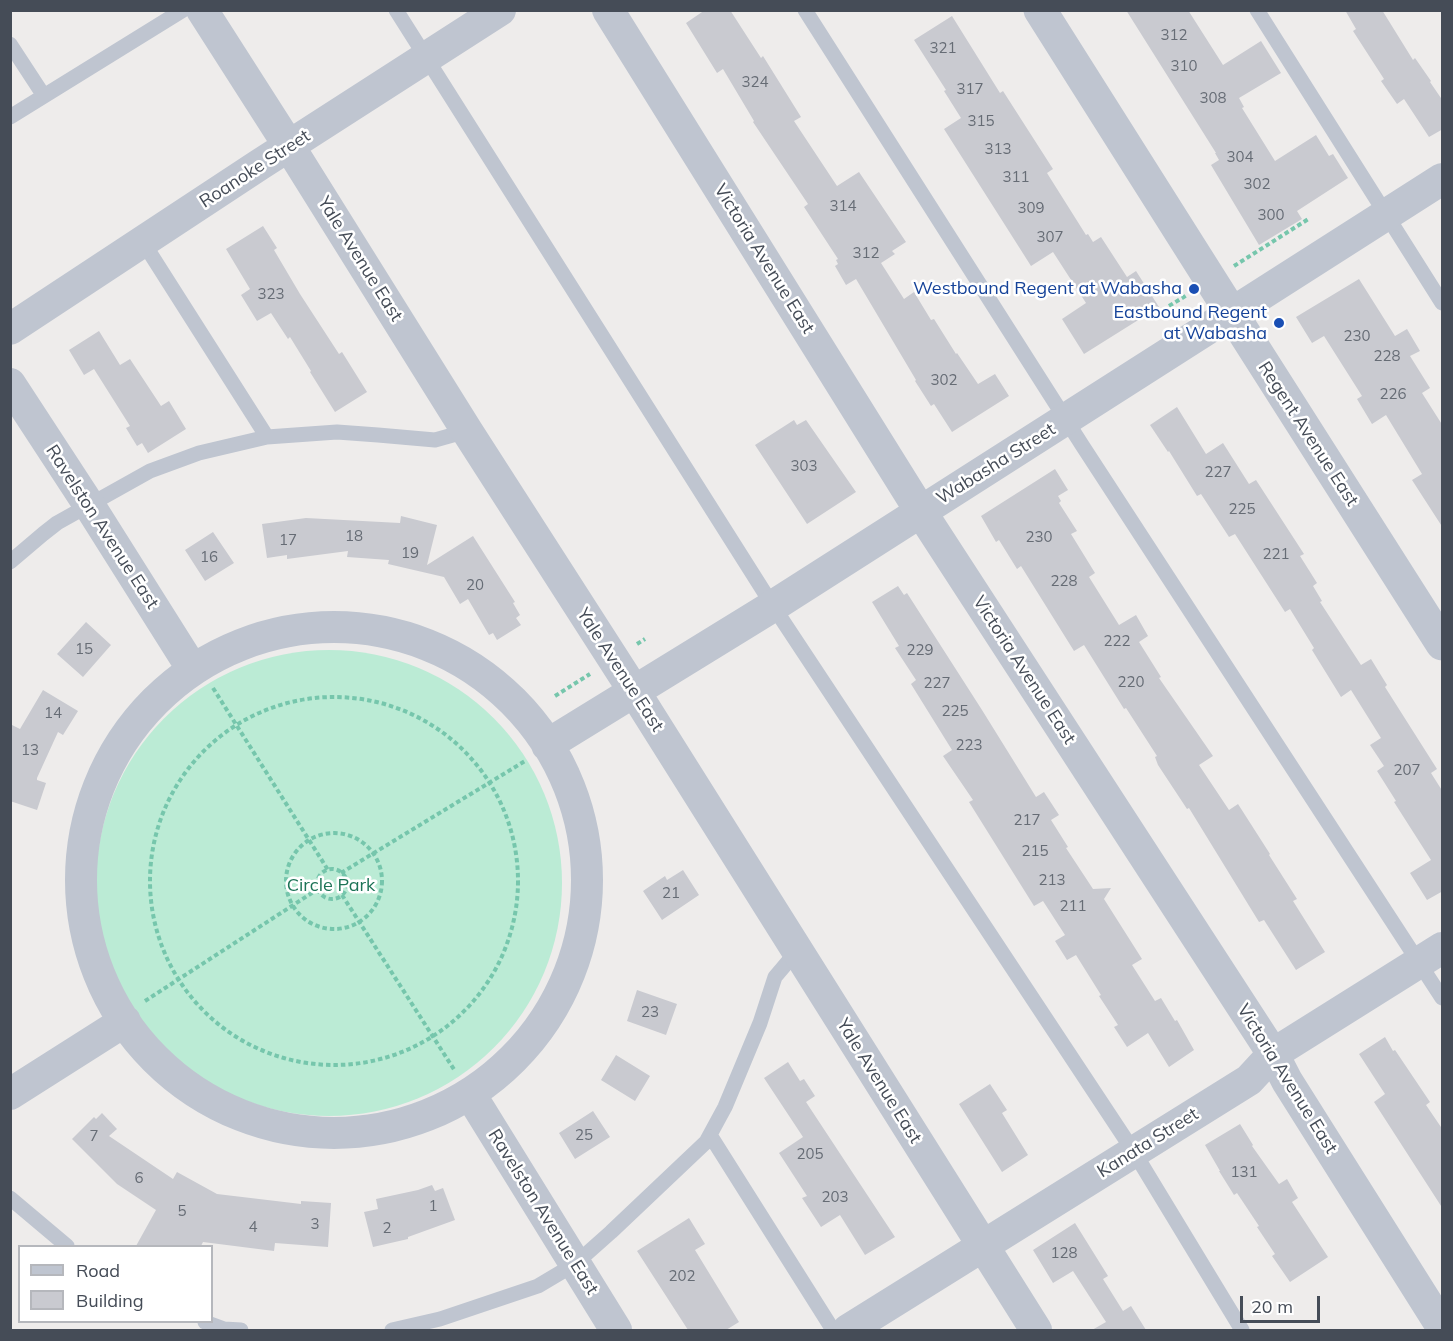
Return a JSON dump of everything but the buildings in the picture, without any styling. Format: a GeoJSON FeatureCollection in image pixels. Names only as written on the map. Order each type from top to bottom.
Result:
{"type":"FeatureCollection","features":[{"type":"Feature","properties":{"kind":"street","name":"Yale Avenue East"},"geometry":{"type":"LineString","coordinates":[[202,10],[1036,1330]]}},
{"type":"Feature","properties":{"kind":"street","name":"Roanoke Street"},"geometry":{"type":"LineString","coordinates":[[10,329],[500,10]]}},
{"type":"Feature","properties":{"kind":"street","name":"Victoria Avenue East"},"geometry":{"type":"LineString","coordinates":[[608,10],[921,512],[1273,1053],[1287,1081],[1443,1327]]}},
{"type":"Feature","properties":{"kind":"street","name":"Regent Avenue East"},"geometry":{"type":"LineString","coordinates":[[1040,10],[1443,644]]}},
{"type":"Feature","properties":{"kind":"street","name":"Wabasha Street"},"geometry":{"type":"LineString","coordinates":[[547,745],[773,606],[1443,180]]}},
{"type":"Feature","properties":{"kind":"street","name":"Ravelston Avenue East"},"geometry":{"type":"LineString","coordinates":[[10,384],[196,668]]}},
{"type":"Feature","properties":{"kind":"street"},"geometry":{"type":"LineString","coordinates":[[319,627],[341,627],[385,633],[429,646],[449,655],[487,679],[520,709],[547,745],[569,789],[583,837],[587,886],[580,936],[565,983],[541,1026],[509,1063],[470,1094],[429,1115],[385,1128],[339,1133],[294,1130],[250,1119],[208,1099],[189,1087],[154,1057],[123,1019],[96,966],[85,925],[81,883],[88,821],[97,791],[110,762],[132,727],[160,696],[196,668],[222,653],[274,634],[319,627]]}},
{"type":"Feature","properties":{"kind":"street","name":"Kanata Street"},"geometry":{"type":"LineString","coordinates":[[848,1330],[1249,1080],[1273,1053],[1431,955]]}},
{"type":"Feature","properties":{"kind":"street"},"geometry":{"type":"LineString","coordinates":[[10,1094],[123,1019]]}},
{"type":"Feature","properties":{"kind":"street","name":"Ravelston Avenue East"},"geometry":{"type":"LineString","coordinates":[[470,1094],[616,1330]]}},
{"type":"Feature","properties":{"kind":"lane"},"geometry":{"type":"LineString","coordinates":[[10,117],[183,10]]}},
{"type":"Feature","properties":{"kind":"lane"},"geometry":{"type":"LineString","coordinates":[[396,10],[773,606],[1134,1152],[1242,1330]]}},
{"type":"Feature","properties":{"kind":"lane"},"geometry":{"type":"LineString","coordinates":[[805,10],[1066,420],[1431,955],[1443,999]]}},
{"type":"Feature","properties":{"kind":"lane"},"geometry":{"type":"LineString","coordinates":[[1257,10],[1443,303]]}},
{"type":"Feature","properties":{"kind":"lane"},"geometry":{"type":"LineString","coordinates":[[10,44],[44,96]]}},
{"type":"Feature","properties":{"kind":"lane"},"geometry":{"type":"LineString","coordinates":[[143,242],[267,437]]}},
{"type":"Feature","properties":{"kind":"lane"},"geometry":{"type":"LineString","coordinates":[[10,562],[57,523],[150,471],[200,453],[267,437],[338,432],[435,440],[467,431]]}},
{"type":"Feature","properties":{"kind":"lane"},"geometry":{"type":"LineString","coordinates":[[392,1330],[440,1319],[538,1286],[575,1264],[611,1232],[706,1142],[725,1107],[760,1023],[775,977],[798,951]]}},
{"type":"Feature","properties":{"kind":"lane"},"geometry":{"type":"LineString","coordinates":[[710,1135],[833,1330]]}},
{"type":"Feature","properties":{"kind":"lane"},"geometry":{"type":"LineString","coordinates":[[10,1198],[66,1245]]}},
{"type":"Feature","properties":{"kind":"lane"},"geometry":{"type":"LineString","coordinates":[[208,1323],[224,1329],[241,1330]]}},
{"type":"Feature","properties":{"kind":"path"},"geometry":{"type":"LineString","coordinates":[[1169,306],[1310,218]]}},
{"type":"Feature","properties":{"kind":"path"},"geometry":{"type":"LineString","coordinates":[[196,668],[236,724],[328,870]]}},
{"type":"Feature","properties":{"kind":"path"},"geometry":{"type":"LineString","coordinates":[[335,696],[375,700],[420,717],[441,730],[476,763],[490,782],[502,803],[516,849],[519,873],[514,922],[508,945],[486,987],[470,1006],[433,1037],[389,1057],[366,1062],[318,1065],[294,1061],[249,1044],[228,1031],[193,999],[179,979],[161,943],[153,912],[150,888],[155,840],[161,816],[184,774],[208,747],[236,724],[272,707],[303,699],[335,696]]}},
{"type":"Feature","properties":{"kind":"path"},"geometry":{"type":"LineString","coordinates":[[341,873],[547,745]]}},
{"type":"Feature","properties":{"kind":"path"},"geometry":{"type":"LineString","coordinates":[[328,833],[339,833],[367,846],[374,854],[381,874],[380,896],[375,906],[360,921],[340,928],[318,926],[308,921],[293,905],[286,882],[288,870],[292,858],[309,840],[328,833]]}},
{"type":"Feature","properties":{"kind":"path"},"geometry":{"type":"LineString","coordinates":[[328,870],[337,870],[341,873],[346,881],[342,895],[328,898],[320,894],[317,880],[320,875],[328,870]]}},
{"type":"Feature","properties":{"kind":"path"},"geometry":{"type":"LineString","coordinates":[[123,1019],[179,979],[318,889]]}},
{"type":"Feature","properties":{"kind":"path"},"geometry":{"type":"LineString","coordinates":[[342,895],[470,1094]]}},
{"type":"Feature","properties":{"kind":"green space","name":"Circle Park"},"geometry":{"type":"Polygon","coordinates":[[[329,650],[374,654],[418,668],[459,689],[494,718],[523,753],[544,794],[558,838],[562,883],[558,928],[544,972],[523,1013],[494,1048],[459,1077],[418,1098],[374,1112],[329,1116],[284,1112],[240,1098],[199,1077],[164,1048],[135,1013],[114,972],[100,928],[96,883],[100,838],[114,794],[135,753],[164,718],[199,689],[240,668],[284,654],[329,650]]]}},
{"type":"Feature","properties":{"kind":"place","name":"Westbound Regent at Wabasha"},"geometry":{"type":"Point","coordinates":[1194,289]}},
{"type":"Feature","properties":{"kind":"place","name":"Eastbound Regent at Wabasha"},"geometry":{"type":"Point","coordinates":[1279,323]}}]}
